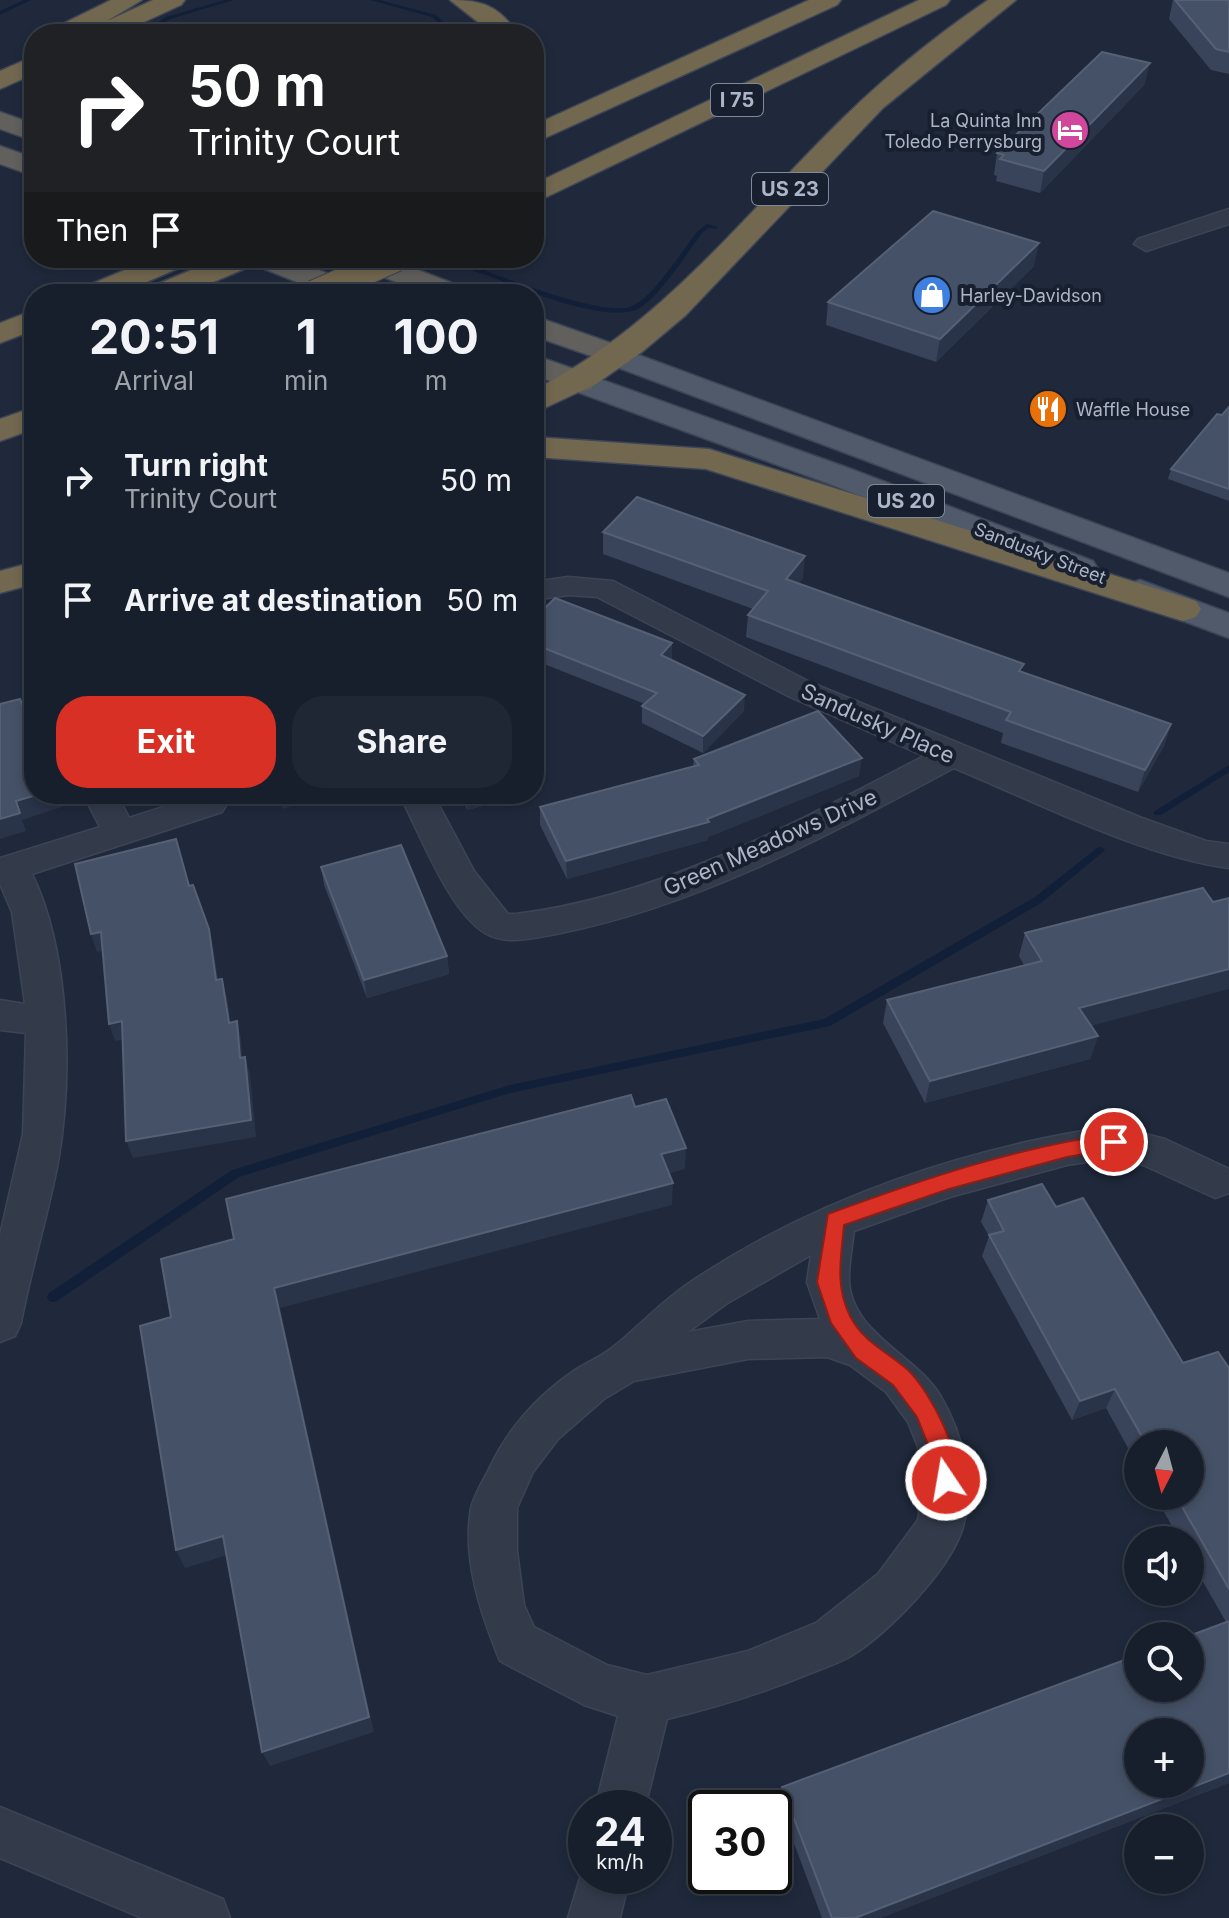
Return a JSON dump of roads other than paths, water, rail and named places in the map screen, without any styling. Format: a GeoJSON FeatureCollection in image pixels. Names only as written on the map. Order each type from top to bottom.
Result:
{"type":"FeatureCollection","features":[{"type":"Feature","properties":{"kind":"highway"},"geometry":{"type":"LineString","coordinates":[[81,24],[130,0]]}},
{"type":"Feature","properties":{"kind":"highway"},"geometry":{"type":"LineString","coordinates":[[120,24],[173,0]]}},
{"type":"Feature","properties":{"kind":"highway"},"geometry":{"type":"LineString","coordinates":[[462,0],[497,24]]}},
{"type":"Feature","properties":{"kind":"highway","name":"I 75"},"geometry":{"type":"LineString","coordinates":[[544,130],[829,0]]}},
{"type":"Feature","properties":{"kind":"highway","name":"I 75"},"geometry":{"type":"LineString","coordinates":[[544,190],[938,0]]}},
{"type":"Feature","properties":{"kind":"highway","name":"US 23"},"geometry":{"type":"LineString","coordinates":[[580,382],[617,356],[684,299],[874,102],[926,56],[1004,0]]}},
{"type":"Feature","properties":{"kind":"highway"},"geometry":{"type":"LineString","coordinates":[[0,64],[24,52]]}},
{"type":"Feature","properties":{"kind":"highway"},"geometry":{"type":"LineString","coordinates":[[0,81],[24,69]]}},
{"type":"Feature","properties":{"kind":"highway"},"geometry":{"type":"LineString","coordinates":[[0,120],[24,129]]}},
{"type":"Feature","properties":{"kind":"highway"},"geometry":{"type":"LineString","coordinates":[[0,137],[24,146]]}},
{"type":"Feature","properties":{"kind":"highway"},"geometry":{"type":"LineString","coordinates":[[0,154],[24,164]]}},
{"type":"Feature","properties":{"kind":"highway"},"geometry":{"type":"LineString","coordinates":[[136,284],[204,268]]}},
{"type":"Feature","properties":{"kind":"highway"},"geometry":{"type":"LineString","coordinates":[[288,268],[328,284]]}},
{"type":"Feature","properties":{"kind":"highway"},"geometry":{"type":"LineString","coordinates":[[337,284],[373,268]]}},
{"type":"Feature","properties":{"kind":"highway"},"geometry":{"type":"LineString","coordinates":[[386,268],[428,284]]}},
{"type":"Feature","properties":{"kind":"highway"},"geometry":{"type":"LineString","coordinates":[[0,334],[24,323]]}},
{"type":"Feature","properties":{"kind":"highway","name":"US 20"},"geometry":{"type":"LineString","coordinates":[[544,329],[617,356]]}},
{"type":"Feature","properties":{"kind":"highway"},"geometry":{"type":"LineString","coordinates":[[0,358],[24,349]]}},
{"type":"Feature","properties":{"kind":"highway","name":"US 20"},"geometry":{"type":"LineString","coordinates":[[544,368],[580,382]]}},
{"type":"Feature","properties":{"kind":"highway"},"geometry":{"type":"LineString","coordinates":[[544,398],[580,382]]}},
{"type":"Feature","properties":{"kind":"highway"},"geometry":{"type":"LineString","coordinates":[[0,431],[24,421]]}},
{"type":"Feature","properties":{"kind":"highway"},"geometry":{"type":"LineString","coordinates":[[544,447],[625,450],[709,459],[1183,609]]}},
{"type":"Feature","properties":{"kind":"highway"},"geometry":{"type":"LineString","coordinates":[[0,582],[24,576]]}},
{"type":"Feature","properties":{"kind":"main road","name":"Sandusky Street"},"geometry":{"type":"LineString","coordinates":[[617,356],[1229,586]]}},
{"type":"Feature","properties":{"kind":"main road","name":"Sandusky Street"},"geometry":{"type":"LineString","coordinates":[[580,382],[839,476],[1229,626]]}},
{"type":"Feature","properties":{"kind":"main road"},"geometry":{"type":"LineString","coordinates":[[839,476],[928,492],[1229,606]]}},
{"type":"Feature","properties":{"kind":"street"},"geometry":{"type":"LineString","coordinates":[[1146,244],[1229,216]]}},
{"type":"Feature","properties":{"kind":"street","name":"Sandusky Place"},"geometry":{"type":"LineString","coordinates":[[544,590],[568,586],[603,588],[801,690],[952,755],[1130,827],[1204,853],[1229,856]]}},
{"type":"Feature","properties":{"kind":"street","name":"Green Meadows Drive"},"geometry":{"type":"LineString","coordinates":[[422,804],[471,893],[497,924],[512,927],[563,920],[657,892],[715,870],[862,803],[952,755]]}},
{"type":"Feature","properties":{"kind":"street"},"geometry":{"type":"LineString","coordinates":[[105,804],[119,831]]}},
{"type":"Feature","properties":{"kind":"street"},"geometry":{"type":"LineString","coordinates":[[0,1323],[45,1117],[42,1021],[30,911],[6,869],[194,804]]}},
{"type":"Feature","properties":{"kind":"street"},"geometry":{"type":"LineString","coordinates":[[0,1015],[42,1021]]}},
{"type":"Feature","properties":{"kind":"street"},"geometry":{"type":"LineString","coordinates":[[835,1220],[828,1282],[842,1323],[864,1351],[901,1378],[925,1410],[940,1447],[946,1480],[940,1528],[895,1590],[833,1640],[748,1675],[647,1699],[601,1688],[517,1644],[501,1605],[494,1551],[494,1507],[517,1457],[542,1424],[589,1385],[626,1363],[662,1327],[711,1291],[835,1220],[949,1180],[1067,1149],[1114,1142],[1151,1151],[1215,1181]]}},
{"type":"Feature","properties":{"kind":"street"},"geometry":{"type":"LineString","coordinates":[[626,1363],[748,1340],[827,1338],[864,1351]]}},
{"type":"Feature","properties":{"kind":"street"},"geometry":{"type":"LineString","coordinates":[[624,1790],[647,1699]]}},
{"type":"Feature","properties":{"kind":"street"},"geometry":{"type":"LineString","coordinates":[[0,1832],[204,1918]]}},
{"type":"Feature","properties":{"kind":"street"},"geometry":{"type":"LineString","coordinates":[[594,1918],[600,1894]]}},
{"type":"Feature","properties":{"kind":"waterway"},"geometry":{"type":"LineString","coordinates":[[0,13],[28,0]]}},
{"type":"Feature","properties":{"kind":"waterway"},"geometry":{"type":"LineString","coordinates":[[159,24],[168,18],[231,0]]}},
{"type":"Feature","properties":{"kind":"waterway"},"geometry":{"type":"LineString","coordinates":[[373,0],[434,16],[443,24]]}},
{"type":"Feature","properties":{"kind":"waterway"},"geometry":{"type":"LineString","coordinates":[[544,294],[599,309],[621,311],[636,307],[661,283],[700,232],[707,226],[715,227]]}},
{"type":"Feature","properties":{"kind":"waterway"},"geometry":{"type":"LineString","coordinates":[[473,268],[514,284]]}},
{"type":"Feature","properties":{"kind":"waterway"},"geometry":{"type":"LineString","coordinates":[[1158,813],[1229,768]]}},
{"type":"Feature","properties":{"kind":"waterway"},"geometry":{"type":"LineString","coordinates":[[53,1297],[236,1173],[510,1089],[826,1023],[1038,900],[1100,850]]}},
{"type":"Feature","properties":{"kind":"place","name":"La Quinta Inn Toledo Perrysburg"},"geometry":{"type":"Point","coordinates":[1070,130]}},
{"type":"Feature","properties":{"kind":"place","name":"Harley-Davidson"},"geometry":{"type":"Point","coordinates":[932,295]}},
{"type":"Feature","properties":{"kind":"place","name":"Waffle House"},"geometry":{"type":"Point","coordinates":[1048,409]}}]}
